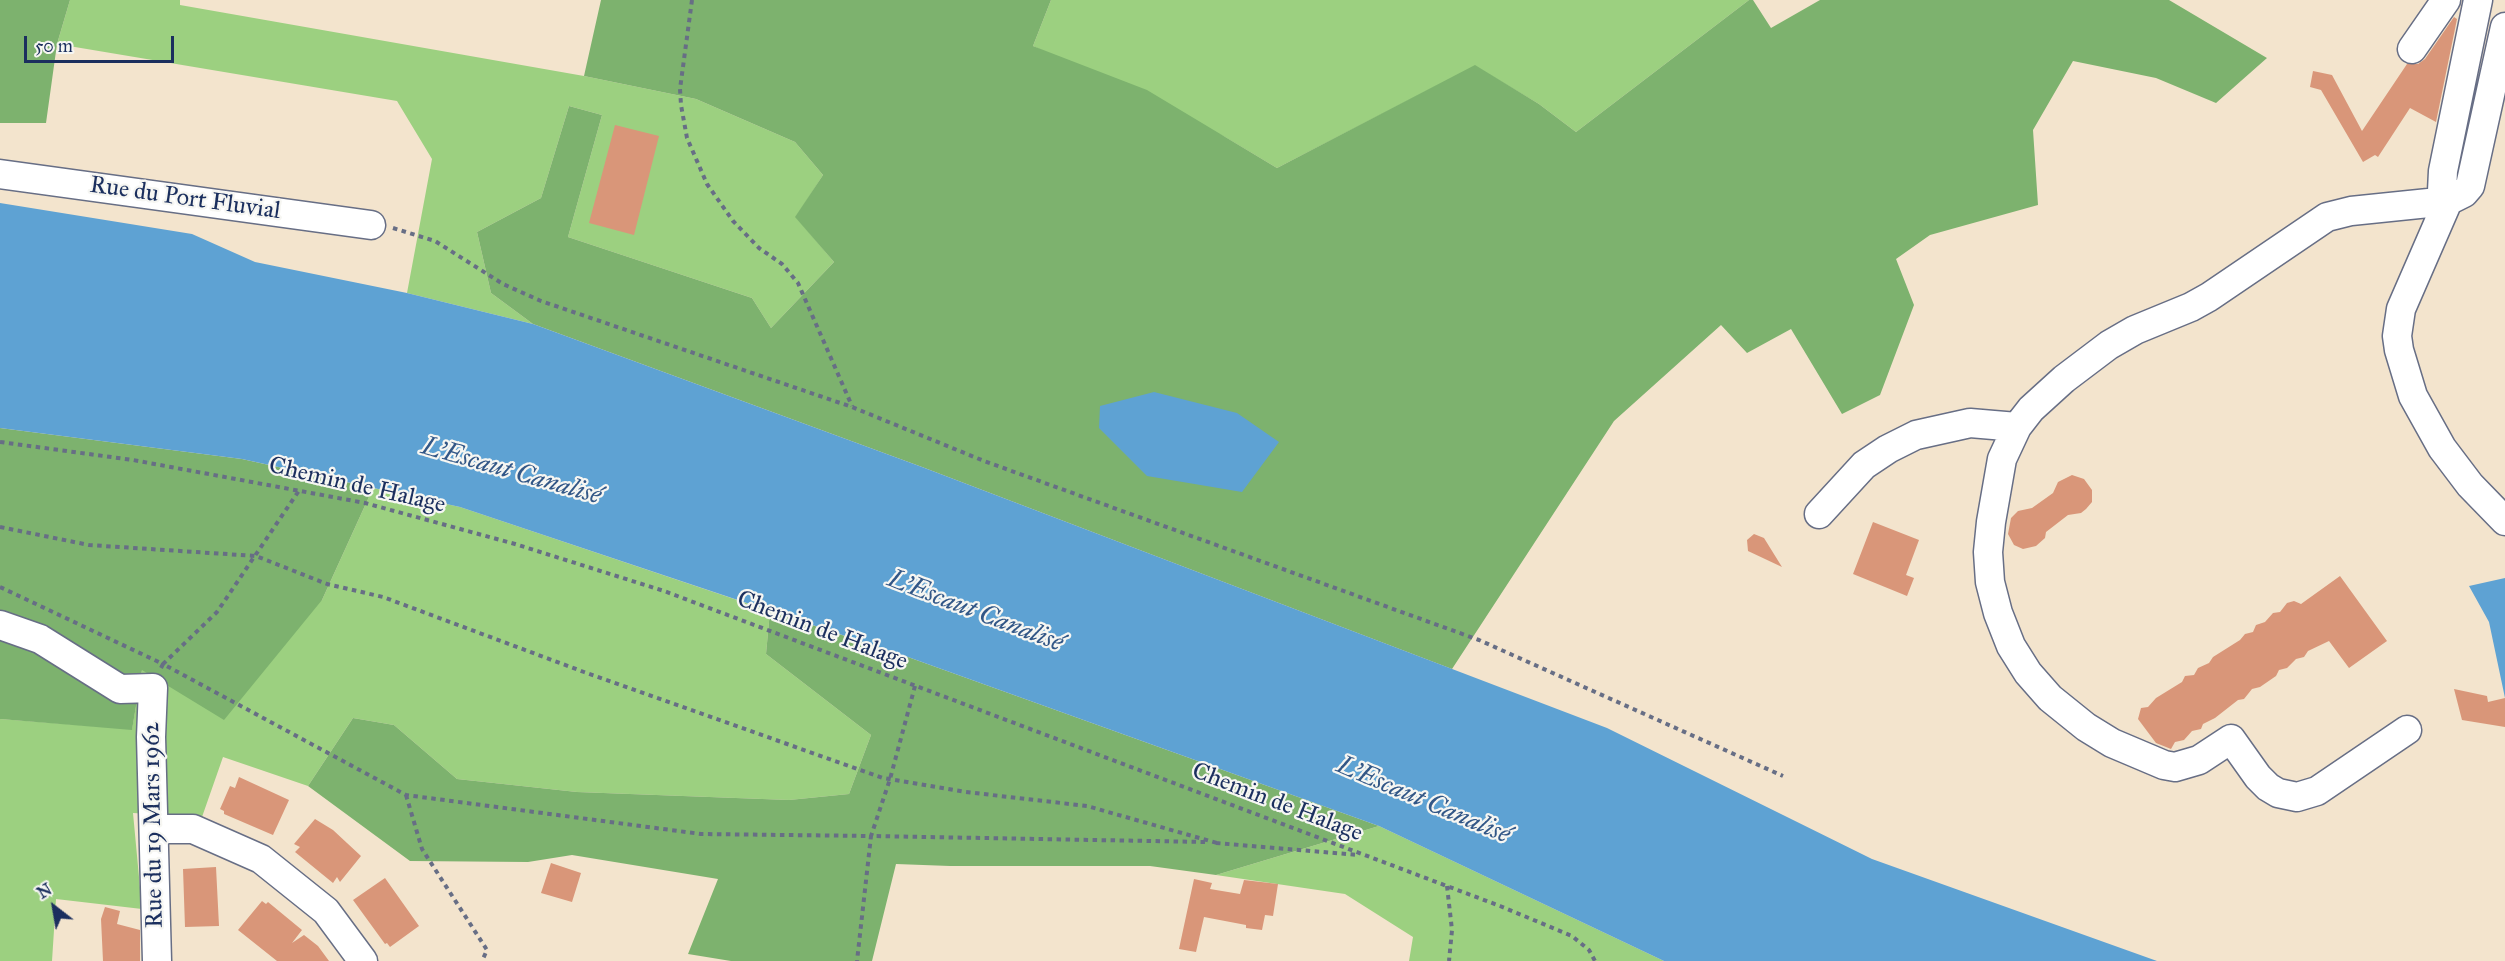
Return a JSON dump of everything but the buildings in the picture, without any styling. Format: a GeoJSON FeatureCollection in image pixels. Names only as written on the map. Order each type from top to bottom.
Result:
{"type":"FeatureCollection","features":[{"type":"Feature","properties":{"kind":"street"},"geometry":{"type":"LineString","coordinates":[[2412,49],[2446,0]]}},
{"type":"Feature","properties":{"kind":"street"},"geometry":{"type":"LineString","coordinates":[[2448,201],[2442,191],[2444,171],[2478,0]]}},
{"type":"Feature","properties":{"kind":"street"},"geometry":{"type":"LineString","coordinates":[[2407,730],[2317,791],[2297,797],[2278,793],[2268,787],[2230,739],[2199,760],[2175,767],[2164,765],[2112,743],[2063,710],[2037,684],[2011,646],[1998,613],[1990,582],[1989,537],[1996,486],[2004,452],[2017,427],[2031,409],[2064,379],[2109,345],[2135,330],[2191,307],[2209,297],[2327,217],[2351,210],[2448,201],[2464,193],[2470,186],[2505,27]]}},
{"type":"Feature","properties":{"kind":"street","name":"Rue du Port Fluvial"},"geometry":{"type":"LineString","coordinates":[[0,174],[370,225]]}},
{"type":"Feature","properties":{"kind":"street"},"geometry":{"type":"LineString","coordinates":[[2448,201],[2401,309],[2397,336],[2399,350],[2413,396],[2442,448],[2470,485],[2505,521]]}},
{"type":"Feature","properties":{"kind":"street"},"geometry":{"type":"LineString","coordinates":[[1819,514],[1864,465],[1888,449],[1917,435],[1970,423],[2017,427]]}},
{"type":"Feature","properties":{"kind":"street"},"geometry":{"type":"LineString","coordinates":[[0,625],[40,639],[120,689],[158,676]]}},
{"type":"Feature","properties":{"kind":"street","name":"Rue du 19 Mars 1962"},"geometry":{"type":"LineString","coordinates":[[157,961],[151,737],[158,676]]}},
{"type":"Feature","properties":{"kind":"street"},"geometry":{"type":"LineString","coordinates":[[154,829],[193,829],[261,859],[326,911],[363,961]]}},
{"type":"Feature","properties":{"kind":"path"},"geometry":{"type":"LineString","coordinates":[[692,0],[681,89],[681,105],[687,138],[703,175],[724,211],[759,248],[782,264],[798,283],[852,407]]}},
{"type":"Feature","properties":{"kind":"path"},"geometry":{"type":"LineString","coordinates":[[370,225],[394,228],[435,241],[503,284],[542,301],[852,407],[984,461],[1479,640],[1783,776]]}},
{"type":"Feature","properties":{"kind":"path","name":"Chemin de Halage"},"geometry":{"type":"LineString","coordinates":[[0,442],[133,460],[300,489],[396,510],[664,591],[1563,931],[1581,942],[1595,961]]}},
{"type":"Feature","properties":{"kind":"path"},"geometry":{"type":"LineString","coordinates":[[158,676],[217,612],[300,489]]}},
{"type":"Feature","properties":{"kind":"path"},"geometry":{"type":"LineString","coordinates":[[0,527],[89,545],[256,556],[327,584],[383,597],[595,676],[890,779],[966,792],[1087,806],[1217,843]]}},
{"type":"Feature","properties":{"kind":"path"},"geometry":{"type":"LineString","coordinates":[[0,586],[158,676],[406,795],[701,834],[1177,840],[1366,855]]}},
{"type":"Feature","properties":{"kind":"path"},"geometry":{"type":"LineString","coordinates":[[857,961],[871,836],[890,779],[915,686]]}},
{"type":"Feature","properties":{"kind":"path"},"geometry":{"type":"LineString","coordinates":[[406,795],[422,849],[487,951],[482,961]]}},
{"type":"Feature","properties":{"kind":"path"},"geometry":{"type":"LineString","coordinates":[[1448,886],[1452,930],[1449,961]]}},
{"type":"Feature","properties":{"kind":"green space"},"geometry":{"type":"Polygon","coordinates":[[[0,0],[70,0],[57,44],[46,123],[0,123],[0,0]]]}},
{"type":"Feature","properties":{"kind":"green space"},"geometry":{"type":"Polygon","coordinates":[[[70,0],[180,0],[180,5],[584,76],[696,99],[795,142],[823,175],[796,217],[834,262],[771,328],[752,298],[568,237],[602,115],[569,106],[541,198],[477,232],[491,293],[533,324],[407,293],[432,159],[397,101],[57,44],[70,0]]]}},
{"type":"Feature","properties":{"kind":"green space"},"geometry":{"type":"Polygon","coordinates":[[[601,0],[1051,0],[1033,46],[1147,90],[1277,168],[1475,65],[1539,104],[1576,132],[1749,0],[1753,0],[1771,28],[1820,0],[2169,0],[2267,58],[2216,103],[2156,78],[2073,61],[2033,130],[2038,205],[1930,235],[1896,259],[1914,305],[1880,395],[1842,414],[1791,329],[1747,353],[1721,325],[1614,421],[1452,669],[922,467],[533,324],[491,293],[477,232],[541,198],[569,106],[602,115],[568,237],[752,298],[771,328],[834,262],[795,217],[823,175],[795,142],[696,99],[584,76],[601,0]]]}},
{"type":"Feature","properties":{"kind":"green space"},"geometry":{"type":"Polygon","coordinates":[[[1051,0],[1749,0],[1576,132],[1539,104],[1475,66],[1277,168],[1225,137],[1033,46],[1051,0]]]}},
{"type":"Feature","properties":{"kind":"green space"},"geometry":{"type":"Polygon","coordinates":[[[0,428],[242,459],[373,488],[322,600],[224,720],[142,670],[132,730],[0,719],[0,428]]]}},
{"type":"Feature","properties":{"kind":"green space"},"geometry":{"type":"Polygon","coordinates":[[[373,488],[460,507],[770,611],[766,654],[871,735],[849,794],[789,800],[577,792],[457,779],[394,725],[353,718],[308,786],[223,757],[202,817],[133,813],[142,909],[56,899],[52,961],[0,961],[0,719],[132,729],[142,670],[322,600],[373,488]]]}},
{"type":"Feature","properties":{"kind":"green space"},"geometry":{"type":"Polygon","coordinates":[[[770,611],[908,657],[1379,826],[1216,875],[1150,866],[896,864],[872,961],[731,961],[688,954],[718,879],[572,855],[528,862],[410,861],[308,786],[353,718],[394,725],[457,779],[577,792],[789,800],[849,794],[871,735],[766,654],[770,611]]]}},
{"type":"Feature","properties":{"kind":"green space"},"geometry":{"type":"Polygon","coordinates":[[[1379,826],[1664,961],[1409,961],[1413,937],[1345,894],[1216,875],[1379,826]]]}},
{"type":"Feature","properties":{"kind":"water","name":"L'Escaut Canalisé"},"geometry":{"type":"Polygon","coordinates":[[[0,203],[192,234],[255,262],[407,293],[533,324],[922,467],[1607,728],[1872,859],[2157,961],[1664,961],[1379,826],[908,657],[460,507],[242,459],[0,428],[0,203]]]}},
{"type":"Feature","properties":{"kind":"water"},"geometry":{"type":"Polygon","coordinates":[[[1154,392],[1237,413],[1279,442],[1242,492],[1147,476],[1099,428],[1100,406],[1154,392]]]}},
{"type":"Feature","properties":{"kind":"water"},"geometry":{"type":"Polygon","coordinates":[[[2505,578],[2505,698],[2489,622],[2469,586],[2505,578]]]}}]}
